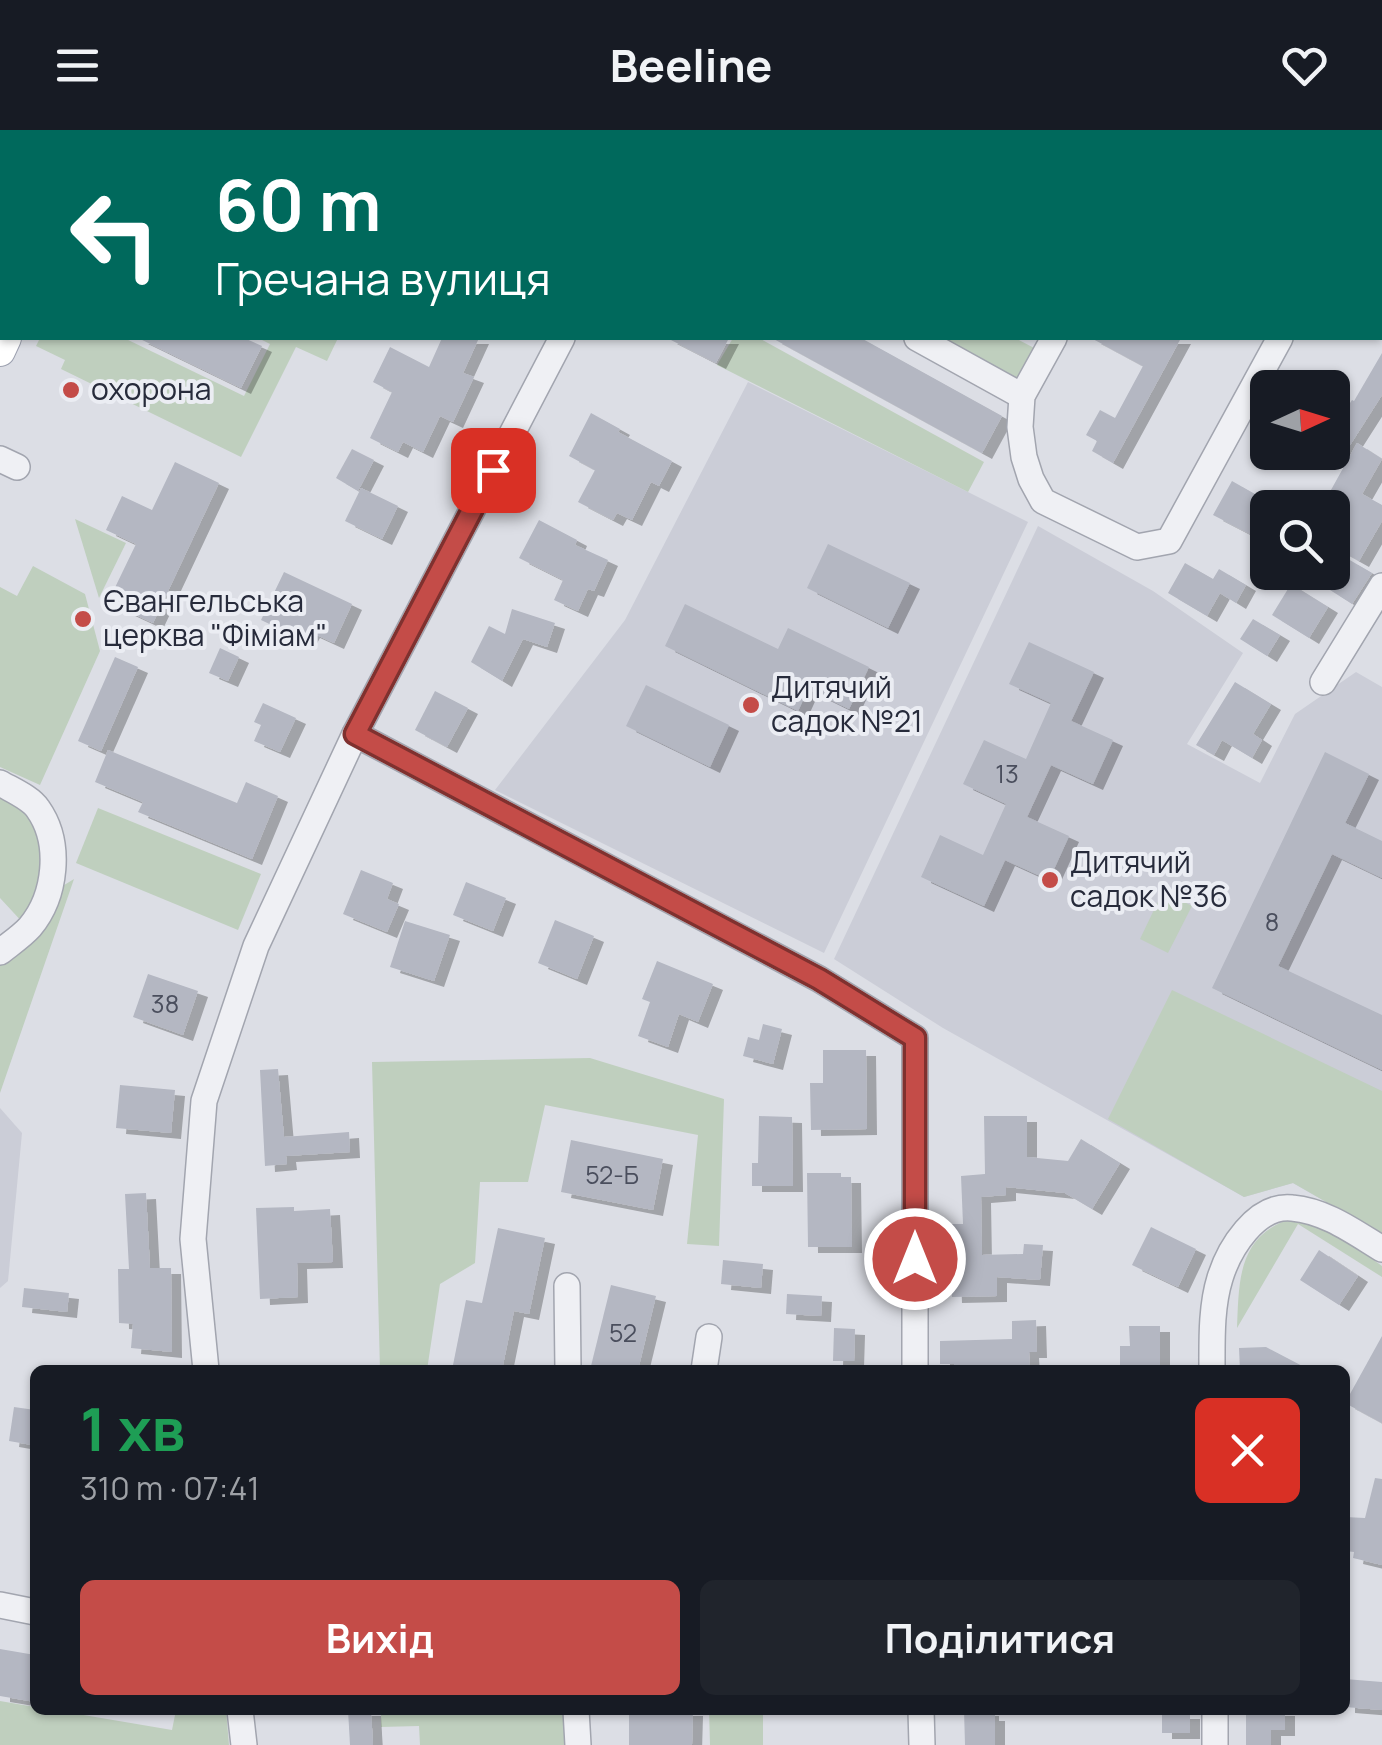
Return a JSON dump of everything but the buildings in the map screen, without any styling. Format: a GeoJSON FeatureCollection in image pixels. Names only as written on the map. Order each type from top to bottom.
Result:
{"type":"FeatureCollection","features":[{"type":"Feature","properties":{"kind":"street"},"geometry":{"type":"LineString","coordinates":[[206,1365],[193,1239],[204,1101],[256,946],[355,734],[561,340]]}},
{"type":"Feature","properties":{"kind":"street"},"geometry":{"type":"LineString","coordinates":[[921,340],[1022,396]]}},
{"type":"Feature","properties":{"kind":"street"},"geometry":{"type":"LineString","coordinates":[[1045,341],[1022,396],[1020,427],[1030,479],[1044,502],[1137,548],[1168,541],[1279,340]]}},
{"type":"Feature","properties":{"kind":"street"},"geometry":{"type":"LineString","coordinates":[[1323,682],[1382,586]]}},
{"type":"Feature","properties":{"kind":"street"},"geometry":{"type":"LineString","coordinates":[[355,734],[819,979],[915,1038],[915,1365]]}},
{"type":"Feature","properties":{"kind":"street"},"geometry":{"type":"LineString","coordinates":[[0,782],[37,806],[49,832],[54,864],[36,918],[29,929],[0,952]]}},
{"type":"Feature","properties":{"kind":"street"},"geometry":{"type":"LineString","coordinates":[[1212,1365],[1212,1332],[1220,1278],[1240,1237],[1262,1216],[1288,1207],[1329,1217],[1382,1249]]}},
{"type":"Feature","properties":{"kind":"street"},"geometry":{"type":"LineString","coordinates":[[567,1286],[568,1365]]}},
{"type":"Feature","properties":{"kind":"street"},"geometry":{"type":"LineString","coordinates":[[705,1365],[709,1337]]}},
{"type":"Feature","properties":{"kind":"street"},"geometry":{"type":"LineString","coordinates":[[0,1605],[30,1611]]}},
{"type":"Feature","properties":{"kind":"street"},"geometry":{"type":"LineString","coordinates":[[241,1715],[244,1745]]}},
{"type":"Feature","properties":{"kind":"street"},"geometry":{"type":"LineString","coordinates":[[576,1715],[578,1745]]}},
{"type":"Feature","properties":{"kind":"street"},"geometry":{"type":"LineString","coordinates":[[921,1715],[922,1745]]}},
{"type":"Feature","properties":{"kind":"street"},"geometry":{"type":"LineString","coordinates":[[1215,1715],[1215,1745]]}},
{"type":"Feature","properties":{"kind":"shaded area","name":"Дитячий садок №21"},"geometry":{"type":"Polygon","coordinates":[[[748,382],[1028,522],[824,953],[495,790],[625,620],[748,382]]]}},
{"type":"Feature","properties":{"kind":"shaded area","name":"Дитячий садок №36"},"geometry":{"type":"Polygon","coordinates":[[[1038,526],[1153,591],[1243,653],[1187,744],[1260,783],[1295,714],[1356,672],[1382,687],[1382,1234],[1293,1183],[1244,1197],[943,1028],[834,959],[1038,526]]]}},
{"type":"Feature","properties":{"kind":"shaded area"},"geometry":{"type":"Polygon","coordinates":[[[0,1108],[22,1133],[8,1281],[0,1288],[0,1108]]]}},
{"type":"Feature","properties":{"kind":"green space"},"geometry":{"type":"Polygon","coordinates":[[[39,340],[128,340],[244,396],[270,344],[262,340],[337,340],[327,361],[296,347],[241,457],[61,369],[65,360],[36,346],[39,340]]]}},
{"type":"Feature","properties":{"kind":"green space"},"geometry":{"type":"Polygon","coordinates":[[[732,340],[763,340],[984,462],[968,492],[717,365],[732,340]]]}},
{"type":"Feature","properties":{"kind":"green space"},"geometry":{"type":"Polygon","coordinates":[[[939,340],[1019,340],[1036,349],[1018,383],[939,340]]]}},
{"type":"Feature","properties":{"kind":"green space"},"geometry":{"type":"Polygon","coordinates":[[[75,519],[126,543],[99,598],[75,519]]]}},
{"type":"Feature","properties":{"kind":"green space"},"geometry":{"type":"Polygon","coordinates":[[[33,566],[85,594],[100,651],[40,785],[0,767],[0,587],[17,596],[33,566]]]}},
{"type":"Feature","properties":{"kind":"green space"},"geometry":{"type":"Polygon","coordinates":[[[0,792],[26,811],[40,837],[41,867],[25,925],[0,898],[0,792]]]}},
{"type":"Feature","properties":{"kind":"green space"},"geometry":{"type":"Polygon","coordinates":[[[98,808],[261,874],[238,930],[76,863],[98,808]]]}},
{"type":"Feature","properties":{"kind":"green space"},"geometry":{"type":"Polygon","coordinates":[[[74,879],[0,1093],[0,963],[44,929],[61,887],[74,879]]]}},
{"type":"Feature","properties":{"kind":"green space"},"geometry":{"type":"Polygon","coordinates":[[[1163,891],[1192,906],[1168,953],[1140,939],[1163,891]]]}},
{"type":"Feature","properties":{"kind":"green space"},"geometry":{"type":"Polygon","coordinates":[[[1172,990],[1382,1091],[1382,1234],[1293,1183],[1244,1197],[1108,1119],[1172,990]]]}},
{"type":"Feature","properties":{"kind":"green space"},"geometry":{"type":"Polygon","coordinates":[[[590,1058],[724,1099],[719,1246],[687,1244],[698,1135],[545,1105],[528,1182],[480,1182],[475,1263],[440,1284],[428,1365],[380,1365],[372,1062],[590,1058]]]}},
{"type":"Feature","properties":{"kind":"green space"},"geometry":{"type":"Polygon","coordinates":[[[1293,1218],[1325,1225],[1382,1266],[1382,1277],[1298,1224],[1237,1328],[1241,1276],[1252,1247],[1261,1235],[1293,1218]]]}},
{"type":"Feature","properties":{"kind":"green space"},"geometry":{"type":"Polygon","coordinates":[[[0,1701],[30,1706],[30,1715],[84,1715],[172,1730],[175,1715],[226,1715],[229,1745],[0,1745],[0,1701]]]}},
{"type":"Feature","properties":{"kind":"green space"},"geometry":{"type":"Polygon","coordinates":[[[381,1715],[564,1715],[565,1745],[420,1745],[419,1726],[381,1727],[381,1715]]]}},
{"type":"Feature","properties":{"kind":"green space"},"geometry":{"type":"Polygon","coordinates":[[[709,1715],[763,1715],[763,1745],[710,1745],[709,1715]]]}},
{"type":"Feature","properties":{"kind":"place","name":"охорона"},"geometry":{"type":"Point","coordinates":[71,390]}},
{"type":"Feature","properties":{"kind":"place","name":"Євангельська церква \"Фіміам\""},"geometry":{"type":"Point","coordinates":[83,619]}},
{"type":"Feature","properties":{"kind":"place","name":"Дитячий садок №21"},"geometry":{"type":"Point","coordinates":[751,705]}},
{"type":"Feature","properties":{"kind":"place","name":"Дитячий садок №36"},"geometry":{"type":"Point","coordinates":[1050,880]}},
{"type":"Feature","properties":{"kind":"route"},"geometry":{"type":"LineString","coordinates":[[493,470],[355,734],[819,979],[915,1038],[915,1259]]}}]}
